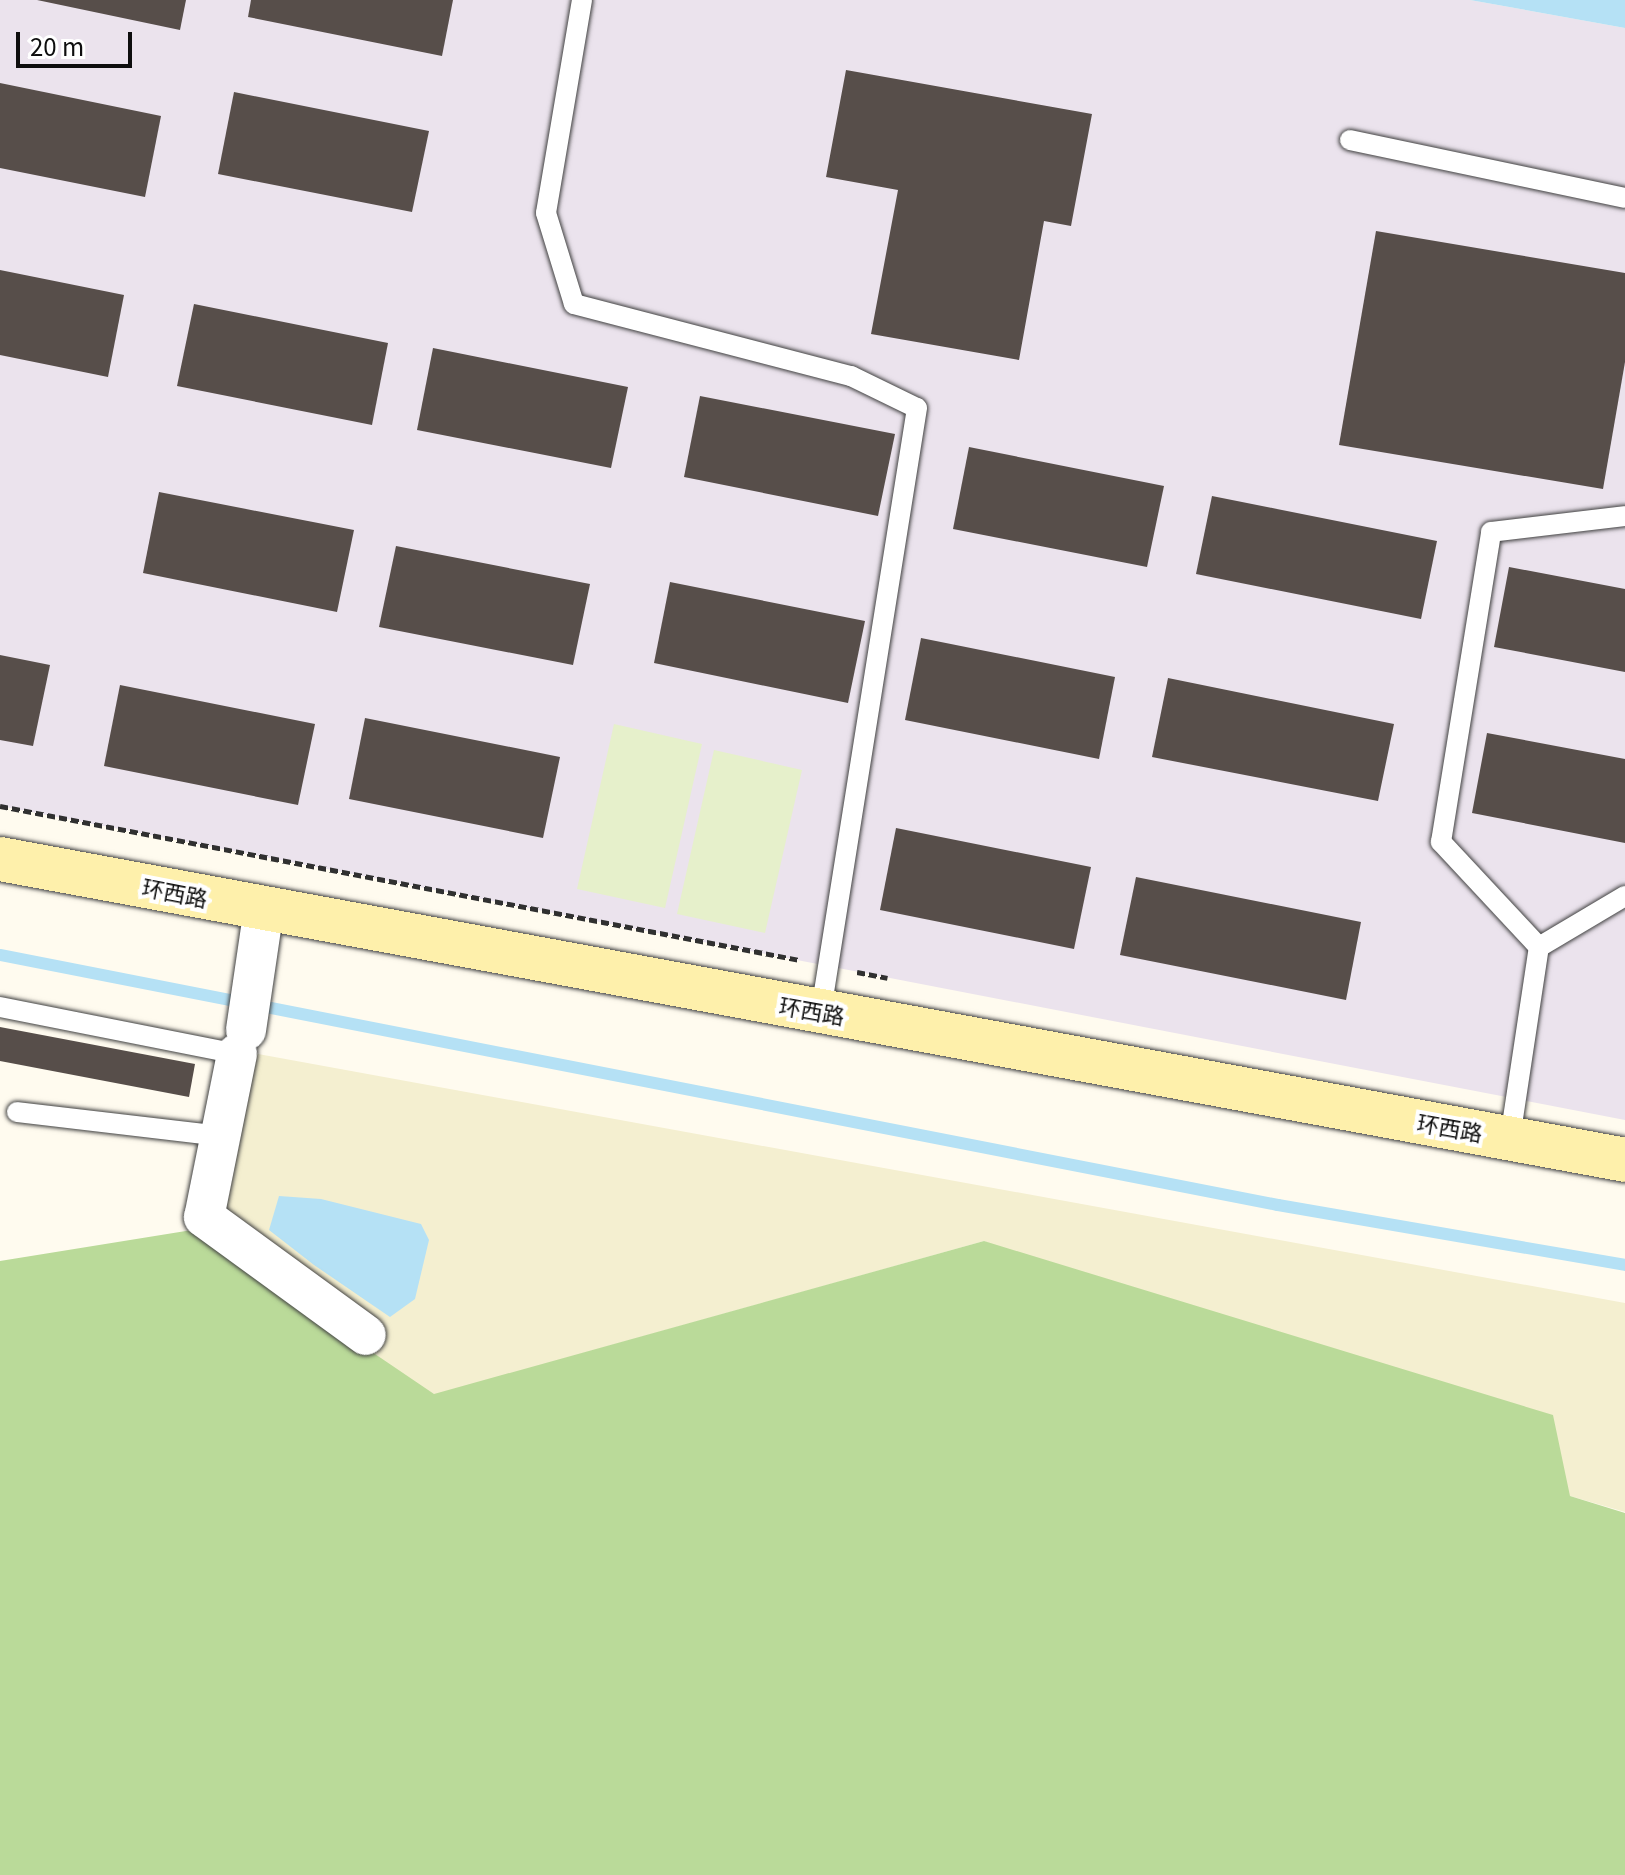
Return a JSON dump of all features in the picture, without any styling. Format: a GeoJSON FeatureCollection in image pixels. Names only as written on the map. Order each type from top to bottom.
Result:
{"type":"FeatureCollection","features":[{"type":"Feature","properties":{"kind":"street","name":"环西路"},"geometry":{"type":"LineString","coordinates":[[0,859],[1625,1160]]}},
{"type":"Feature","properties":{"kind":"street"},"geometry":{"type":"LineString","coordinates":[[264,908],[242,1042],[204,1217],[366,1335]]}},
{"type":"Feature","properties":{"kind":"lane"},"geometry":{"type":"LineString","coordinates":[[582,0],[546,213],[574,304],[851,376],[917,408],[821,1011]]}},
{"type":"Feature","properties":{"kind":"lane"},"geometry":{"type":"LineString","coordinates":[[1350,140],[1625,198]]}},
{"type":"Feature","properties":{"kind":"lane"},"geometry":{"type":"LineString","coordinates":[[1539,947],[1441,842],[1491,532],[1625,516]]}},
{"type":"Feature","properties":{"kind":"lane"},"geometry":{"type":"LineString","coordinates":[[1539,947],[1625,896]]}},
{"type":"Feature","properties":{"kind":"lane"},"geometry":{"type":"LineString","coordinates":[[1510,1138],[1539,947]]}},
{"type":"Feature","properties":{"kind":"lane"},"geometry":{"type":"LineString","coordinates":[[0,1007],[242,1042]]}},
{"type":"Feature","properties":{"kind":"lane"},"geometry":{"type":"LineString","coordinates":[[17,1112],[220,1136]]}},
{"type":"Feature","properties":{"kind":"shaded area"},"geometry":{"type":"Polygon","coordinates":[[[0,0],[1470,0],[1625,28],[1625,1120],[0,806],[0,0]]]}},
{"type":"Feature","properties":{"kind":"shaded area"},"geometry":{"type":"Polygon","coordinates":[[[252,1053],[1625,1303],[1625,1512],[1570,1496],[984,1241],[434,1395],[192,1230],[252,1053]]]}},
{"type":"Feature","properties":{"kind":"green space"},"geometry":{"type":"Polygon","coordinates":[[[614,724],[702,744],[665,908],[577,889],[614,724]]]}},
{"type":"Feature","properties":{"kind":"green space"},"geometry":{"type":"Polygon","coordinates":[[[714,750],[802,770],[765,933],[677,914],[714,750]]]}},
{"type":"Feature","properties":{"kind":"green space"},"geometry":{"type":"Polygon","coordinates":[[[192,1230],[434,1394],[984,1241],[1553,1415],[1570,1496],[1625,1513],[1625,1875],[0,1875],[0,1261],[192,1230]]]}},
{"type":"Feature","properties":{"kind":"water"},"geometry":{"type":"Polygon","coordinates":[[[1470,0],[1625,0],[1625,28],[1470,0]]]}},
{"type":"Feature","properties":{"kind":"water"},"geometry":{"type":"Polygon","coordinates":[[[279,1196],[321,1199],[421,1224],[429,1240],[415,1299],[390,1317],[314,1265],[269,1230],[279,1196]]]}},
{"type":"Feature","properties":{"kind":"building"},"geometry":{"type":"Polygon","coordinates":[[[37,0],[186,0],[180,30],[37,0]]]}},
{"type":"Feature","properties":{"kind":"building"},"geometry":{"type":"Polygon","coordinates":[[[251,0],[453,0],[442,56],[248,17],[251,0]]]}},
{"type":"Feature","properties":{"kind":"building"},"geometry":{"type":"Polygon","coordinates":[[[846,70],[1092,114],[1071,226],[1044,221],[1019,360],[871,334],[898,190],[826,177],[846,70]]]}},
{"type":"Feature","properties":{"kind":"building"},"geometry":{"type":"Polygon","coordinates":[[[0,83],[161,116],[145,197],[0,168],[0,83]]]}},
{"type":"Feature","properties":{"kind":"building"},"geometry":{"type":"Polygon","coordinates":[[[234,92],[429,131],[412,212],[218,174],[234,92]]]}},
{"type":"Feature","properties":{"kind":"building"},"geometry":{"type":"Polygon","coordinates":[[[1376,231],[1625,273],[1625,362],[1603,489],[1339,445],[1376,231]]]}},
{"type":"Feature","properties":{"kind":"building"},"geometry":{"type":"Polygon","coordinates":[[[0,270],[124,295],[108,377],[0,355],[0,270]]]}},
{"type":"Feature","properties":{"kind":"building"},"geometry":{"type":"Polygon","coordinates":[[[194,304],[388,343],[372,425],[177,386],[194,304]]]}},
{"type":"Feature","properties":{"kind":"building"},"geometry":{"type":"Polygon","coordinates":[[[433,348],[628,387],[611,468],[417,430],[433,348]]]}},
{"type":"Feature","properties":{"kind":"building"},"geometry":{"type":"Polygon","coordinates":[[[700,396],[895,434],[878,516],[684,477],[700,396]]]}},
{"type":"Feature","properties":{"kind":"building"},"geometry":{"type":"Polygon","coordinates":[[[969,447],[1164,486],[1147,567],[953,529],[969,447]]]}},
{"type":"Feature","properties":{"kind":"building"},"geometry":{"type":"Polygon","coordinates":[[[159,492],[354,530],[337,612],[143,573],[159,492]]]}},
{"type":"Feature","properties":{"kind":"building"},"geometry":{"type":"Polygon","coordinates":[[[1212,496],[1437,541],[1421,619],[1196,574],[1212,496]]]}},
{"type":"Feature","properties":{"kind":"building"},"geometry":{"type":"Polygon","coordinates":[[[396,546],[590,584],[573,665],[379,627],[396,546]]]}},
{"type":"Feature","properties":{"kind":"building"},"geometry":{"type":"Polygon","coordinates":[[[1509,567],[1625,589],[1625,672],[1494,647],[1509,567]]]}},
{"type":"Feature","properties":{"kind":"building"},"geometry":{"type":"Polygon","coordinates":[[[670,582],[865,621],[848,703],[654,663],[670,582]]]}},
{"type":"Feature","properties":{"kind":"building"},"geometry":{"type":"Polygon","coordinates":[[[921,638],[1115,677],[1099,759],[905,720],[921,638]]]}},
{"type":"Feature","properties":{"kind":"building"},"geometry":{"type":"Polygon","coordinates":[[[0,655],[50,665],[33,746],[0,740],[0,655]]]}},
{"type":"Feature","properties":{"kind":"building"},"geometry":{"type":"Polygon","coordinates":[[[1168,678],[1394,724],[1378,801],[1152,757],[1168,678]]]}},
{"type":"Feature","properties":{"kind":"building"},"geometry":{"type":"Polygon","coordinates":[[[120,685],[315,724],[298,805],[104,766],[120,685]]]}},
{"type":"Feature","properties":{"kind":"building"},"geometry":{"type":"Polygon","coordinates":[[[365,718],[560,757],[543,838],[349,799],[365,718]]]}},
{"type":"Feature","properties":{"kind":"building"},"geometry":{"type":"Polygon","coordinates":[[[1487,733],[1625,759],[1625,843],[1472,813],[1487,733]]]}},
{"type":"Feature","properties":{"kind":"building"},"geometry":{"type":"Polygon","coordinates":[[[896,828],[1091,867],[1074,949],[880,910],[896,828]]]}},
{"type":"Feature","properties":{"kind":"building"},"geometry":{"type":"Polygon","coordinates":[[[1136,877],[1361,922],[1346,1000],[1120,955],[1136,877]]]}},
{"type":"Feature","properties":{"kind":"building"},"geometry":{"type":"Polygon","coordinates":[[[0,1027],[195,1064],[189,1097],[0,1061],[0,1027]]]}},
{"type":"Feature","properties":{"kind":"waterway"},"geometry":{"type":"LineString","coordinates":[[0,955],[1278,1205],[1625,1265]]}}]}
